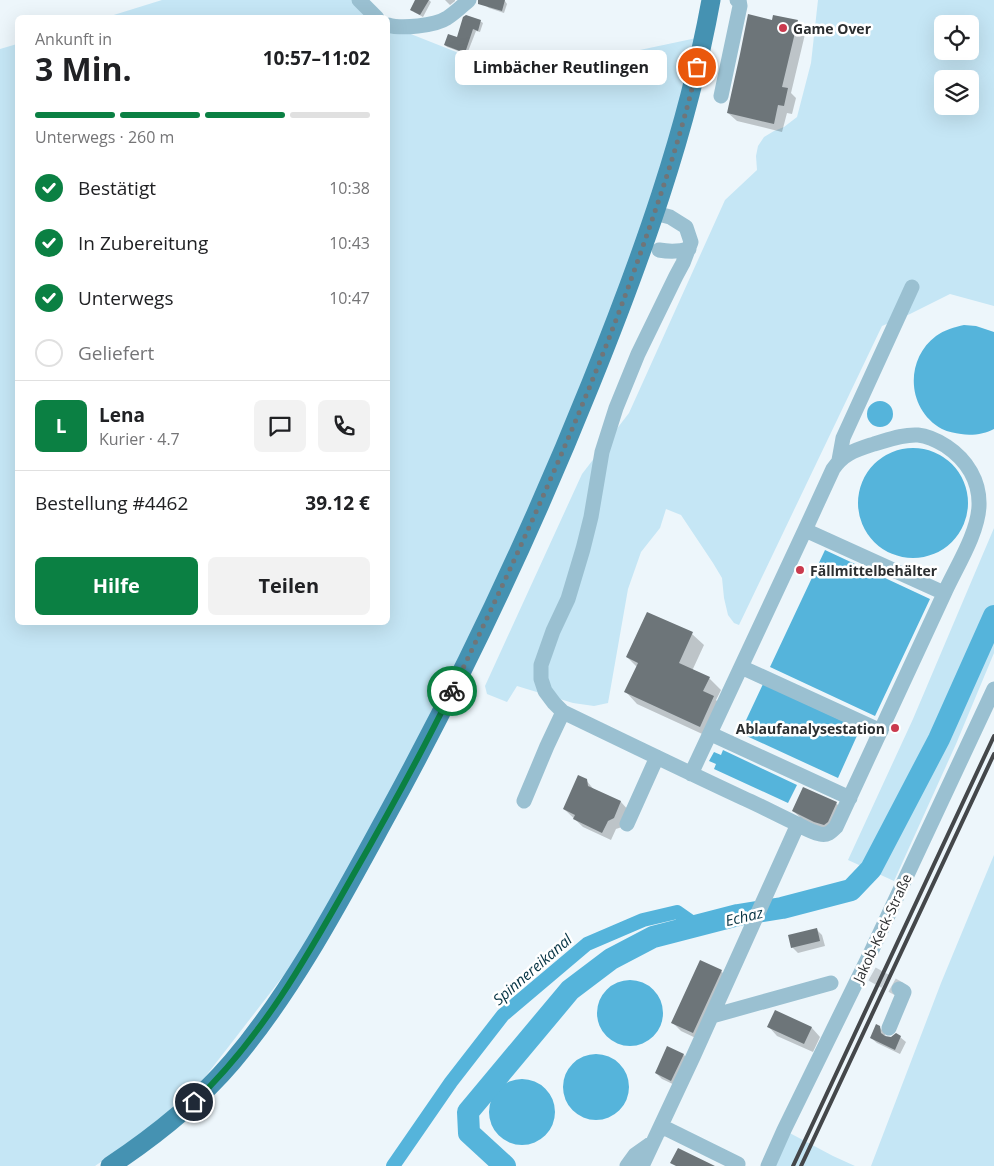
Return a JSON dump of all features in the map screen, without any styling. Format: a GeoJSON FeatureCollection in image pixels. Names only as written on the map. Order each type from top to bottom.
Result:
{"type":"FeatureCollection","features":[{"type":"Feature","properties":{"kind":"main road"},"geometry":{"type":"LineString","coordinates":[[110,1166],[186,1110],[232,1062],[261,1025],[340,900],[443,710],[524,540],[566,444],[621,308],[655,213],[682,126],[711,0]]}},
{"type":"Feature","properties":{"kind":"street"},"geometry":{"type":"LineString","coordinates":[[359,0],[374,15]]}},
{"type":"Feature","properties":{"kind":"street"},"geometry":{"type":"LineString","coordinates":[[390,26],[405,27],[435,23],[446,19],[469,0]]}},
{"type":"Feature","properties":{"kind":"street"},"geometry":{"type":"LineString","coordinates":[[721,96],[740,6],[739,0],[737,0]]}},
{"type":"Feature","properties":{"kind":"street"},"geometry":{"type":"LineString","coordinates":[[655,213],[670,217],[686,227],[691,242],[683,263],[638,354],[616,408],[602,452],[580,558],[568,599],[553,631],[542,665],[541,679],[546,691],[563,712],[691,774],[820,834],[826,835],[836,827],[850,798],[965,550],[975,526],[979,506],[977,488],[966,463],[955,452],[931,438],[919,435],[896,438],[846,455],[839,460],[833,469],[691,774]]}},
{"type":"Feature","properties":{"kind":"street"},"geometry":{"type":"LineString","coordinates":[[659,250],[678,252],[689,249]]}},
{"type":"Feature","properties":{"kind":"street"},"geometry":{"type":"LineString","coordinates":[[839,460],[843,438],[912,287]]}},
{"type":"Feature","properties":{"kind":"street"},"geometry":{"type":"LineString","coordinates":[[805,530],[944,593]]}},
{"type":"Feature","properties":{"kind":"street"},"geometry":{"type":"LineString","coordinates":[[741,667],[881,731]]}},
{"type":"Feature","properties":{"kind":"street","name":"Jakob-Keck-Straße"},"geometry":{"type":"LineString","coordinates":[[768,1166],[994,689]]}},
{"type":"Feature","properties":{"kind":"street"},"geometry":{"type":"LineString","coordinates":[[524,802],[563,712]]}},
{"type":"Feature","properties":{"kind":"street"},"geometry":{"type":"LineString","coordinates":[[711,734],[850,798]]}},
{"type":"Feature","properties":{"kind":"street"},"geometry":{"type":"LineString","coordinates":[[627,824],[657,757]]}},
{"type":"Feature","properties":{"kind":"street"},"geometry":{"type":"LineString","coordinates":[[642,1166],[798,824]]}},
{"type":"Feature","properties":{"kind":"street"},"geometry":{"type":"LineString","coordinates":[[871,952],[874,957],[868,970],[872,974]]}},
{"type":"Feature","properties":{"kind":"street"},"geometry":{"type":"LineString","coordinates":[[712,1016],[832,983]]}},
{"type":"Feature","properties":{"kind":"street"},"geometry":{"type":"LineString","coordinates":[[889,1028],[904,992],[899,989]]}},
{"type":"Feature","properties":{"kind":"street"},"geometry":{"type":"LineString","coordinates":[[661,1126],[738,1164]]}},
{"type":"Feature","properties":{"kind":"street"},"geometry":{"type":"LineString","coordinates":[[627,1166],[636,1155],[654,1142]]}},
{"type":"Feature","properties":{"kind":"shaded area"},"geometry":{"type":"Polygon","coordinates":[[[162,0],[359,0],[374,15],[114,15],[162,0]]]}},
{"type":"Feature","properties":{"kind":"shaded area"},"geometry":{"type":"Polygon","coordinates":[[[818,0],[994,0],[994,306],[950,294],[882,326],[739,625],[734,623],[728,615],[722,578],[713,563],[681,515],[666,509],[660,528],[641,552],[628,589],[608,703],[594,706],[573,703],[517,686],[507,702],[487,694],[485,686],[582,474],[629,413],[725,200],[757,170],[756,156],[758,146],[764,137],[784,127],[797,117],[811,63],[818,0]]]}},
{"type":"Feature","properties":{"kind":"shaded area"},"geometry":{"type":"Polygon","coordinates":[[[390,26],[517,76],[706,36],[684,125],[522,540],[409,763],[308,944],[202,1081],[168,1116],[95,1166],[0,1166],[0,49],[15,45],[15,625],[390,625],[390,26]]]}},
{"type":"Feature","properties":{"kind":"shaded area"},"geometry":{"type":"Polygon","coordinates":[[[994,528],[994,653],[956,744],[894,881],[848,860],[913,719],[994,528]]]}},
{"type":"Feature","properties":{"kind":"shaded area"},"geometry":{"type":"Polygon","coordinates":[[[994,855],[994,1166],[871,1166],[941,983],[994,855]]]}},
{"type":"Feature","properties":{"kind":"shaded area"},"geometry":{"type":"Polygon","coordinates":[[[784,1130],[833,1156],[855,1166],[768,1166],[784,1130]]]}},
{"type":"Feature","properties":{"kind":"water"},"geometry":{"type":"Polygon","coordinates":[[[964,325],[976,326],[994,332],[994,429],[973,435],[947,431],[930,421],[916,398],[914,384],[919,358],[926,346],[942,332],[964,325]]]}},
{"type":"Feature","properties":{"kind":"water"},"geometry":{"type":"Polygon","coordinates":[[[880,401],[889,405],[893,414],[889,423],[880,427],[871,423],[867,414],[871,405],[880,401]]]}},
{"type":"Feature","properties":{"kind":"water"},"geometry":{"type":"Polygon","coordinates":[[[913,448],[934,452],[952,464],[964,482],[968,503],[964,524],[952,542],[934,554],[913,558],[892,554],[874,542],[862,524],[858,503],[862,482],[874,464],[892,452],[913,448]]]}},
{"type":"Feature","properties":{"kind":"water"},"geometry":{"type":"Polygon","coordinates":[[[825,550],[930,599],[875,716],[770,667],[825,550]]]}},
{"type":"Feature","properties":{"kind":"water"},"geometry":{"type":"Polygon","coordinates":[[[763,684],[860,729],[838,778],[740,733],[763,684]]]}},
{"type":"Feature","properties":{"kind":"water"},"geometry":{"type":"Polygon","coordinates":[[[723,750],[797,785],[788,803],[714,769],[716,764],[709,761],[714,752],[721,755],[723,750]]]}},
{"type":"Feature","properties":{"kind":"water"},"geometry":{"type":"Polygon","coordinates":[[[624,980],[636,980],[648,985],[658,995],[663,1007],[661,1026],[648,1041],[636,1046],[624,1046],[612,1041],[602,1031],[597,1019],[597,1007],[602,995],[612,985],[624,980]]]}},
{"type":"Feature","properties":{"kind":"water"},"geometry":{"type":"Polygon","coordinates":[[[590,1054],[602,1054],[614,1059],[624,1069],[629,1081],[627,1100],[614,1115],[602,1120],[590,1120],[578,1115],[568,1105],[563,1093],[563,1081],[568,1069],[578,1059],[590,1054]]]}},
{"type":"Feature","properties":{"kind":"water"},"geometry":{"type":"Polygon","coordinates":[[[516,1079],[528,1079],[540,1084],[550,1094],[555,1106],[553,1125],[540,1140],[528,1145],[516,1145],[504,1140],[494,1130],[489,1118],[489,1106],[494,1094],[504,1084],[516,1079]]]}},
{"type":"Feature","properties":{"kind":"building"},"geometry":{"type":"Polygon","coordinates":[[[415,0],[429,0],[420,15],[410,10],[415,0]]]}},
{"type":"Feature","properties":{"kind":"building"},"geometry":{"type":"Polygon","coordinates":[[[478,0],[505,0],[502,11],[478,4],[478,0]]]}},
{"type":"Feature","properties":{"kind":"building"},"geometry":{"type":"Polygon","coordinates":[[[748,14],[772,20],[773,15],[798,20],[782,87],[788,88],[784,106],[778,105],[774,124],[727,113],[748,14]]]}},
{"type":"Feature","properties":{"kind":"building"},"geometry":{"type":"Polygon","coordinates":[[[466,15],[481,20],[478,31],[473,29],[465,53],[444,45],[448,34],[457,37],[463,17],[466,15]]]}},
{"type":"Feature","properties":{"kind":"building"},"geometry":{"type":"Polygon","coordinates":[[[647,612],[693,632],[679,663],[710,677],[703,691],[714,696],[700,727],[624,692],[638,663],[626,657],[647,612]]]}},
{"type":"Feature","properties":{"kind":"building"},"geometry":{"type":"Polygon","coordinates":[[[578,775],[587,779],[588,786],[621,801],[614,818],[608,821],[602,833],[573,819],[575,815],[563,809],[578,775]]]}},
{"type":"Feature","properties":{"kind":"building"},"geometry":{"type":"Polygon","coordinates":[[[803,787],[837,802],[828,822],[824,825],[792,811],[803,787]]]}},
{"type":"Feature","properties":{"kind":"building"},"geometry":{"type":"Polygon","coordinates":[[[817,928],[820,941],[791,948],[788,935],[817,928]]]}},
{"type":"Feature","properties":{"kind":"building"},"geometry":{"type":"Polygon","coordinates":[[[700,960],[722,970],[693,1033],[671,1023],[700,960]]]}},
{"type":"Feature","properties":{"kind":"building"},"geometry":{"type":"Polygon","coordinates":[[[775,1010],[812,1027],[804,1044],[767,1027],[775,1010]]]}},
{"type":"Feature","properties":{"kind":"building"},"geometry":{"type":"Polygon","coordinates":[[[876,1024],[880,1026],[881,1033],[885,1036],[891,1037],[896,1033],[901,1036],[895,1050],[870,1038],[876,1024]]]}},
{"type":"Feature","properties":{"kind":"building"},"geometry":{"type":"Polygon","coordinates":[[[667,1046],[684,1054],[671,1081],[655,1073],[667,1046]]]}},
{"type":"Feature","properties":{"kind":"building"},"geometry":{"type":"Polygon","coordinates":[[[678,1148],[715,1166],[676,1166],[670,1163],[678,1148]]]}},
{"type":"Feature","properties":{"kind":"waterway","name":"Echaz"},"geometry":{"type":"LineString","coordinates":[[505,1166],[469,1133],[468,1112],[570,990],[611,959],[653,937],[738,915],[782,908],[851,890],[871,869],[939,739],[994,616]]}},
{"type":"Feature","properties":{"kind":"waterway","name":"Spinnereikanal"},"geometry":{"type":"LineString","coordinates":[[393,1166],[451,1082],[503,1015],[587,944],[643,920],[677,912],[697,926]]}},
{"type":"Feature","properties":{"kind":"tunnel"},"geometry":{"type":"LineString","coordinates":[[872,974],[899,989]]}},
{"type":"Feature","properties":{"kind":"railway"},"geometry":{"type":"LineString","coordinates":[[793,1166],[994,736]]}},
{"type":"Feature","properties":{"kind":"railway"},"geometry":{"type":"LineString","coordinates":[[801,1166],[994,754]]}},
{"type":"Feature","properties":{"kind":"way so far"},"geometry":{"type":"LineString","coordinates":[[452,691],[551,480],[621,308],[662,191],[682,126],[697,67]]}},
{"type":"Feature","properties":{"kind":"place","name":"Game Over"},"geometry":{"type":"Point","coordinates":[783,28]}},
{"type":"Feature","properties":{"kind":"place","name":"Limbächer Reutlingen"},"geometry":{"type":"Point","coordinates":[697,67]}},
{"type":"Feature","properties":{"kind":"place","name":"Fällmittelbehälter"},"geometry":{"type":"Point","coordinates":[800,570]}},
{"type":"Feature","properties":{"kind":"place","name":"Ablaufanalysestation"},"geometry":{"type":"Point","coordinates":[895,728]}},
{"type":"Feature","properties":{"kind":"route"},"geometry":{"type":"LineString","coordinates":[[194,1102],[218,1078],[247,1044],[299,968],[369,848],[452,691]]}}]}
